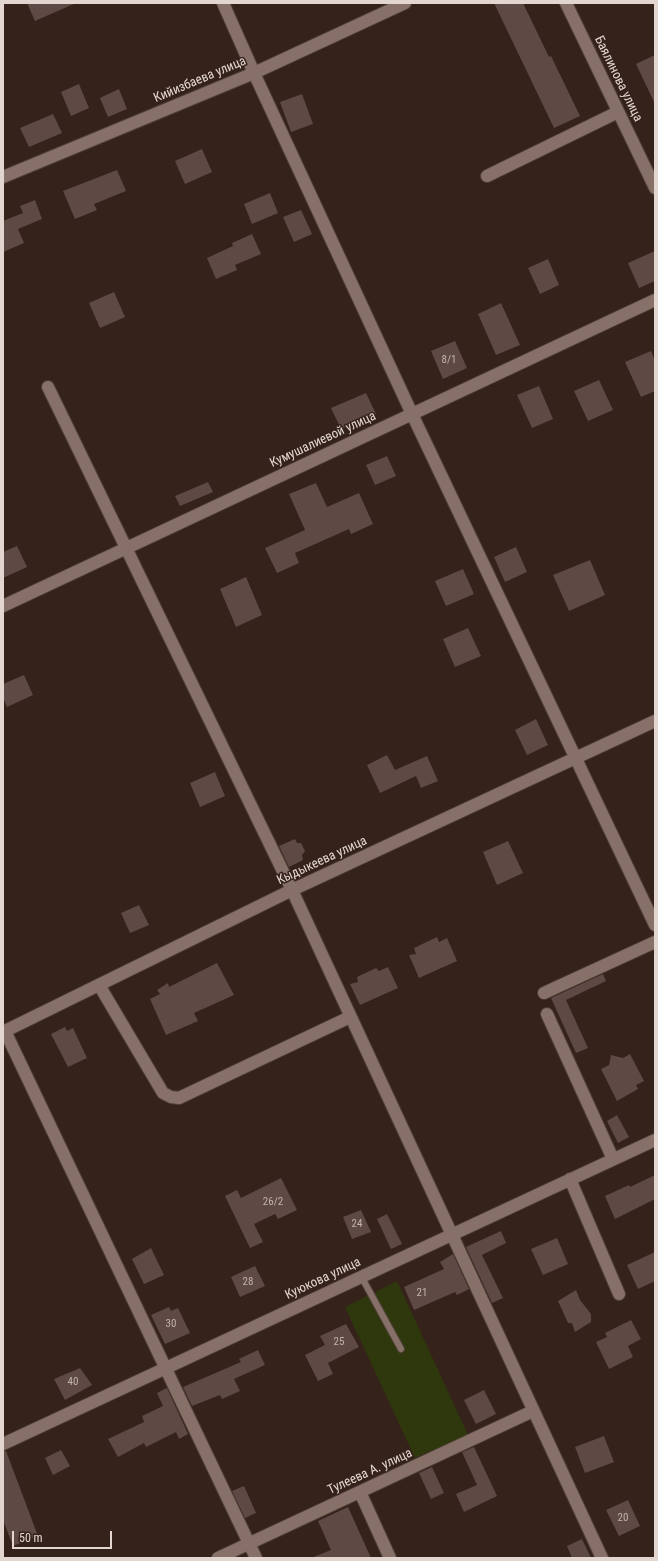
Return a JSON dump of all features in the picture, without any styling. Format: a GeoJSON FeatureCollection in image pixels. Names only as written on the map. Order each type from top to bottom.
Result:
{"type":"FeatureCollection","features":[{"type":"Feature","properties":{"kind":"street"},"geometry":{"type":"LineString","coordinates":[[224,3],[254,72],[412,414],[655,925]]}},
{"type":"Feature","properties":{"kind":"street","name":"Кийизбаева улица"},"geometry":{"type":"LineString","coordinates":[[3,177],[254,72],[405,3]]}},
{"type":"Feature","properties":{"kind":"street","name":"Баялинова улица"},"geometry":{"type":"LineString","coordinates":[[566,3],[655,188]]}},
{"type":"Feature","properties":{"kind":"street"},"geometry":{"type":"LineString","coordinates":[[487,176],[618,112]]}},
{"type":"Feature","properties":{"kind":"street","name":"Кумушалиевой улица"},"geometry":{"type":"LineString","coordinates":[[3,606],[655,300]]}},
{"type":"Feature","properties":{"kind":"street"},"geometry":{"type":"LineString","coordinates":[[48,387],[292,890],[602,1558]]}},
{"type":"Feature","properties":{"kind":"street","name":"Кыдыкеева улица"},"geometry":{"type":"LineString","coordinates":[[4,1032],[292,890],[655,721]]}},
{"type":"Feature","properties":{"kind":"street"},"geometry":{"type":"LineString","coordinates":[[544,993],[655,942]]}},
{"type":"Feature","properties":{"kind":"street"},"geometry":{"type":"LineString","coordinates":[[100,985],[164,1093],[171,1097],[179,1098],[350,1017]]}},
{"type":"Feature","properties":{"kind":"street"},"geometry":{"type":"LineString","coordinates":[[547,1014],[613,1159]]}},
{"type":"Feature","properties":{"kind":"street"},"geometry":{"type":"LineString","coordinates":[[4,1032],[256,1558]]}},
{"type":"Feature","properties":{"kind":"street","name":"Куюкова улица"},"geometry":{"type":"LineString","coordinates":[[3,1444],[655,1140]]}},
{"type":"Feature","properties":{"kind":"street"},"geometry":{"type":"LineString","coordinates":[[570,1179],[619,1294]]}},
{"type":"Feature","properties":{"kind":"street","name":"Тулеева А. улица"},"geometry":{"type":"LineString","coordinates":[[218,1558],[533,1411]]}},
{"type":"Feature","properties":{"kind":"street"},"geometry":{"type":"LineString","coordinates":[[360,1492],[390,1558]]}},
{"type":"Feature","properties":{"kind":"lane"},"geometry":{"type":"LineString","coordinates":[[361,1276],[401,1349]]}},
{"type":"Feature","properties":{"kind":"green space"},"geometry":{"type":"Polygon","coordinates":[[[397,1281],[468,1435],[415,1458],[345,1307],[397,1281]]]}},
{"type":"Feature","properties":{"kind":"building"},"geometry":{"type":"Polygon","coordinates":[[[27,3],[76,3],[35,21],[27,3]]]}},
{"type":"Feature","properties":{"kind":"building"},"geometry":{"type":"Polygon","coordinates":[[[494,3],[523,3],[580,116],[554,128],[494,3]]]}},
{"type":"Feature","properties":{"kind":"building"},"geometry":{"type":"Polygon","coordinates":[[[655,55],[655,104],[636,64],[655,55]]]}},
{"type":"Feature","properties":{"kind":"building"},"geometry":{"type":"Polygon","coordinates":[[[79,84],[89,108],[71,116],[61,92],[79,84]]]}},
{"type":"Feature","properties":{"kind":"building"},"geometry":{"type":"Polygon","coordinates":[[[119,89],[127,109],[108,117],[100,98],[119,89]]]}},
{"type":"Feature","properties":{"kind":"building"},"geometry":{"type":"Polygon","coordinates":[[[302,94],[313,124],[291,132],[280,102],[302,94]]]}},
{"type":"Feature","properties":{"kind":"building"},"geometry":{"type":"Polygon","coordinates":[[[53,114],[62,133],[29,147],[20,128],[53,114]]]}},
{"type":"Feature","properties":{"kind":"building"},"geometry":{"type":"Polygon","coordinates":[[[202,149],[212,172],[185,184],[175,161],[202,149]]]}},
{"type":"Feature","properties":{"kind":"building"},"geometry":{"type":"Polygon","coordinates":[[[117,170],[126,191],[94,204],[97,210],[75,219],[63,191],[117,170]]]}},
{"type":"Feature","properties":{"kind":"building"},"geometry":{"type":"Polygon","coordinates":[[[270,193],[278,213],[252,224],[244,204],[270,193]]]}},
{"type":"Feature","properties":{"kind":"building"},"geometry":{"type":"Polygon","coordinates":[[[35,200],[42,219],[18,229],[24,243],[3,252],[3,221],[23,213],[20,206],[35,200]]]}},
{"type":"Feature","properties":{"kind":"building"},"geometry":{"type":"Polygon","coordinates":[[[301,210],[312,234],[294,242],[283,217],[301,210]]]}},
{"type":"Feature","properties":{"kind":"building"},"geometry":{"type":"Polygon","coordinates":[[[252,234],[261,254],[235,265],[237,270],[216,279],[207,258],[233,246],[232,243],[252,234]]]}},
{"type":"Feature","properties":{"kind":"building"},"geometry":{"type":"Polygon","coordinates":[[[655,251],[655,281],[639,288],[628,263],[655,251]]]}},
{"type":"Feature","properties":{"kind":"building"},"geometry":{"type":"Polygon","coordinates":[[[548,259],[559,285],[540,294],[528,268],[548,259]]]}},
{"type":"Feature","properties":{"kind":"building"},"geometry":{"type":"Polygon","coordinates":[[[114,292],[125,317],[100,328],[89,303],[114,292]]]}},
{"type":"Feature","properties":{"kind":"building"},"geometry":{"type":"Polygon","coordinates":[[[501,303],[520,345],[496,355],[478,314],[501,303]]]}},
{"type":"Feature","properties":{"kind":"building"},"geometry":{"type":"Polygon","coordinates":[[[455,341],[467,368],[443,379],[431,351],[455,341]]]}},
{"type":"Feature","properties":{"kind":"building"},"geometry":{"type":"Polygon","coordinates":[[[651,351],[655,361],[655,391],[641,397],[625,362],[651,351]]]}},
{"type":"Feature","properties":{"kind":"building"},"geometry":{"type":"Polygon","coordinates":[[[599,380],[613,410],[588,421],[574,391],[599,380]]]}},
{"type":"Feature","properties":{"kind":"building"},"geometry":{"type":"Polygon","coordinates":[[[539,386],[553,419],[532,428],[517,395],[539,386]]]}},
{"type":"Feature","properties":{"kind":"building"},"geometry":{"type":"Polygon","coordinates":[[[366,393],[376,414],[341,429],[331,408],[366,393]]]}},
{"type":"Feature","properties":{"kind":"building"},"geometry":{"type":"Polygon","coordinates":[[[387,456],[396,476],[375,485],[366,465],[387,456]]]}},
{"type":"Feature","properties":{"kind":"building"},"geometry":{"type":"Polygon","coordinates":[[[208,482],[213,492],[180,506],[175,496],[208,482]]]}},
{"type":"Feature","properties":{"kind":"building"},"geometry":{"type":"Polygon","coordinates":[[[316,483],[327,507],[359,493],[373,524],[351,534],[349,529],[295,553],[299,563],[277,573],[265,548],[305,530],[289,494],[316,483]]]}},
{"type":"Feature","properties":{"kind":"building"},"geometry":{"type":"Polygon","coordinates":[[[17,546],[27,567],[3,578],[3,552],[17,546]]]}},
{"type":"Feature","properties":{"kind":"building"},"geometry":{"type":"Polygon","coordinates":[[[516,547],[527,572],[505,582],[494,557],[516,547]]]}},
{"type":"Feature","properties":{"kind":"building"},"geometry":{"type":"Polygon","coordinates":[[[590,560],[605,595],[569,611],[553,575],[590,560]]]}},
{"type":"Feature","properties":{"kind":"building"},"geometry":{"type":"Polygon","coordinates":[[[463,569],[474,594],[446,606],[435,581],[463,569]]]}},
{"type":"Feature","properties":{"kind":"building"},"geometry":{"type":"Polygon","coordinates":[[[246,577],[262,615],[236,627],[220,589],[246,577]]]}},
{"type":"Feature","properties":{"kind":"building"},"geometry":{"type":"Polygon","coordinates":[[[468,628],[481,656],[455,667],[443,639],[468,628]]]}},
{"type":"Feature","properties":{"kind":"building"},"geometry":{"type":"Polygon","coordinates":[[[24,675],[33,695],[7,707],[3,698],[3,684],[24,675]]]}},
{"type":"Feature","properties":{"kind":"building"},"geometry":{"type":"Polygon","coordinates":[[[536,719],[548,745],[527,755],[515,730],[536,719]]]}},
{"type":"Feature","properties":{"kind":"building"},"geometry":{"type":"Polygon","coordinates":[[[387,755],[395,770],[427,756],[438,781],[421,788],[416,776],[380,793],[367,765],[387,755]]]}},
{"type":"Feature","properties":{"kind":"building"},"geometry":{"type":"Polygon","coordinates":[[[215,772],[225,796],[200,807],[190,783],[215,772]]]}},
{"type":"Feature","properties":{"kind":"building"},"geometry":{"type":"Polygon","coordinates":[[[295,839],[297,843],[301,843],[305,851],[302,855],[303,860],[289,867],[279,846],[295,839]]]}},
{"type":"Feature","properties":{"kind":"building"},"geometry":{"type":"Polygon","coordinates":[[[508,841],[523,873],[497,885],[483,852],[508,841]]]}},
{"type":"Feature","properties":{"kind":"building"},"geometry":{"type":"Polygon","coordinates":[[[139,905],[149,925],[130,933],[121,913],[139,905]]]}},
{"type":"Feature","properties":{"kind":"building"},"geometry":{"type":"Polygon","coordinates":[[[437,937],[439,942],[447,938],[457,961],[419,978],[409,955],[416,954],[414,948],[437,937]]]}},
{"type":"Feature","properties":{"kind":"building"},"geometry":{"type":"Polygon","coordinates":[[[217,963],[234,995],[194,1013],[198,1021],[166,1035],[150,999],[160,994],[157,990],[168,983],[169,987],[217,963]]]}},
{"type":"Feature","properties":{"kind":"building"},"geometry":{"type":"Polygon","coordinates":[[[388,967],[398,988],[360,1005],[350,984],[358,982],[357,977],[376,968],[379,971],[388,967]]]}},
{"type":"Feature","properties":{"kind":"building"},"geometry":{"type":"Polygon","coordinates":[[[603,974],[606,981],[566,1000],[588,1048],[576,1053],[551,998],[603,974]]]}},
{"type":"Feature","properties":{"kind":"building"},"geometry":{"type":"Polygon","coordinates":[[[65,1027],[67,1031],[73,1028],[87,1058],[68,1067],[51,1034],[65,1027]]]}},
{"type":"Feature","properties":{"kind":"building"},"geometry":{"type":"Polygon","coordinates":[[[630,1054],[644,1081],[636,1085],[638,1089],[617,1101],[601,1069],[609,1065],[611,1055],[623,1058],[630,1054]]]}},
{"type":"Feature","properties":{"kind":"building"},"geometry":{"type":"Polygon","coordinates":[[[617,1115],[629,1137],[618,1143],[607,1121],[617,1115]]]}},
{"type":"Feature","properties":{"kind":"building"},"geometry":{"type":"Polygon","coordinates":[[[655,1175],[655,1199],[615,1219],[605,1196],[629,1185],[630,1187],[655,1175]]]}},
{"type":"Feature","properties":{"kind":"building"},"geometry":{"type":"Polygon","coordinates":[[[281,1178],[297,1210],[278,1219],[275,1214],[254,1224],[263,1242],[250,1248],[225,1196],[237,1190],[241,1198],[281,1178]]]}},
{"type":"Feature","properties":{"kind":"building"},"geometry":{"type":"Polygon","coordinates":[[[361,1210],[371,1232],[352,1239],[343,1217],[361,1210]]]}},
{"type":"Feature","properties":{"kind":"building"},"geometry":{"type":"Polygon","coordinates":[[[387,1214],[402,1244],[391,1249],[377,1219],[387,1214]]]}},
{"type":"Feature","properties":{"kind":"building"},"geometry":{"type":"Polygon","coordinates":[[[501,1231],[506,1243],[482,1255],[503,1298],[492,1303],[466,1247],[501,1231]]]}},
{"type":"Feature","properties":{"kind":"building"},"geometry":{"type":"Polygon","coordinates":[[[557,1238],[568,1264],[543,1275],[531,1249],[557,1238]]]}},
{"type":"Feature","properties":{"kind":"building"},"geometry":{"type":"Polygon","coordinates":[[[151,1248],[164,1275],[144,1284],[132,1259],[151,1248]]]}},
{"type":"Feature","properties":{"kind":"building"},"geometry":{"type":"Polygon","coordinates":[[[655,1252],[655,1281],[638,1289],[627,1265],[655,1252]]]}},
{"type":"Feature","properties":{"kind":"building"},"geometry":{"type":"Polygon","coordinates":[[[453,1254],[469,1289],[457,1295],[455,1292],[414,1310],[404,1287],[444,1269],[440,1262],[453,1254]]]}},
{"type":"Feature","properties":{"kind":"building"},"geometry":{"type":"Polygon","coordinates":[[[255,1266],[265,1286],[240,1297],[231,1277],[255,1266]]]}},
{"type":"Feature","properties":{"kind":"building"},"geometry":{"type":"Polygon","coordinates":[[[576,1290],[580,1300],[591,1314],[591,1322],[575,1332],[572,1323],[568,1323],[558,1301],[576,1290]]]}},
{"type":"Feature","properties":{"kind":"building"},"geometry":{"type":"Polygon","coordinates":[[[169,1307],[171,1311],[178,1308],[190,1333],[165,1344],[151,1315],[169,1307]]]}},
{"type":"Feature","properties":{"kind":"building"},"geometry":{"type":"Polygon","coordinates":[[[631,1320],[641,1339],[628,1346],[633,1357],[609,1369],[596,1342],[607,1337],[605,1333],[631,1320]]]}},
{"type":"Feature","properties":{"kind":"building"},"geometry":{"type":"Polygon","coordinates":[[[346,1324],[359,1347],[328,1363],[333,1374],[318,1381],[305,1355],[325,1345],[320,1336],[346,1324]]]}},
{"type":"Feature","properties":{"kind":"building"},"geometry":{"type":"Polygon","coordinates":[[[258,1350],[265,1365],[234,1379],[240,1391],[222,1399],[220,1395],[192,1406],[183,1387],[241,1362],[239,1359],[258,1350]]]}},
{"type":"Feature","properties":{"kind":"building"},"geometry":{"type":"Polygon","coordinates":[[[80,1368],[92,1385],[65,1400],[54,1379],[80,1368]]]}},
{"type":"Feature","properties":{"kind":"building"},"geometry":{"type":"Polygon","coordinates":[[[167,1388],[188,1434],[179,1439],[176,1432],[146,1447],[144,1443],[118,1457],[108,1439],[144,1422],[142,1416],[163,1406],[157,1393],[167,1388]]]}},
{"type":"Feature","properties":{"kind":"building"},"geometry":{"type":"Polygon","coordinates":[[[484,1390],[496,1414],[476,1424],[464,1400],[484,1390]]]}},
{"type":"Feature","properties":{"kind":"building"},"geometry":{"type":"Polygon","coordinates":[[[604,1436],[614,1462],[585,1473],[575,1447],[604,1436]]]}},
{"type":"Feature","properties":{"kind":"building"},"geometry":{"type":"Polygon","coordinates":[[[474,1447],[497,1496],[464,1512],[456,1494],[477,1485],[462,1452],[474,1447]]]}},
{"type":"Feature","properties":{"kind":"building"},"geometry":{"type":"Polygon","coordinates":[[[61,1450],[70,1466],[53,1475],[45,1458],[61,1450]]]}},
{"type":"Feature","properties":{"kind":"building"},"geometry":{"type":"Polygon","coordinates":[[[3,1451],[6,1451],[38,1536],[13,1546],[3,1520],[3,1451]]]}},
{"type":"Feature","properties":{"kind":"building"},"geometry":{"type":"Polygon","coordinates":[[[432,1467],[444,1493],[431,1499],[419,1473],[432,1467]]]}},
{"type":"Feature","properties":{"kind":"building"},"geometry":{"type":"Polygon","coordinates":[[[244,1486],[256,1513],[245,1518],[232,1491],[244,1486]]]}},
{"type":"Feature","properties":{"kind":"building"},"geometry":{"type":"Polygon","coordinates":[[[628,1500],[640,1526],[619,1536],[606,1510],[628,1500]]]}},
{"type":"Feature","properties":{"kind":"building"},"geometry":{"type":"Polygon","coordinates":[[[348,1507],[371,1558],[311,1558],[331,1550],[318,1521],[348,1507]]]}},
{"type":"Feature","properties":{"kind":"building"},"geometry":{"type":"Polygon","coordinates":[[[582,1539],[591,1558],[572,1558],[567,1546],[582,1539]]]}}]}
